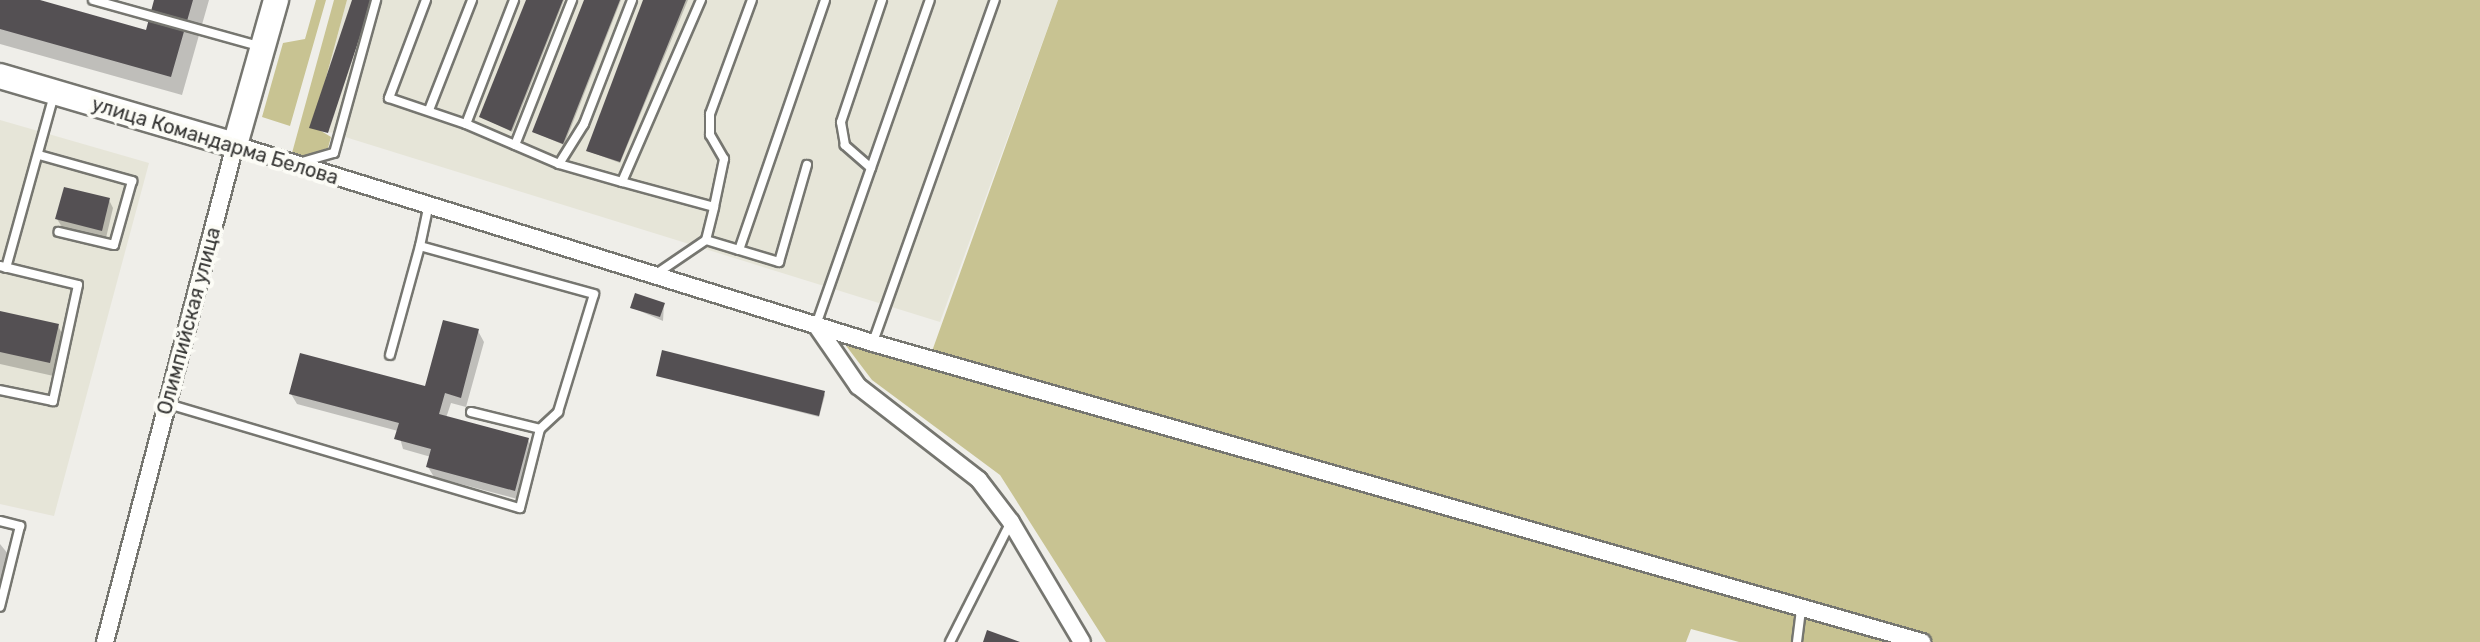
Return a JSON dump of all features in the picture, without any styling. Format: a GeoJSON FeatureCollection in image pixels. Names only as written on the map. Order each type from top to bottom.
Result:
{"type":"FeatureCollection","features":[{"type":"Feature","properties":{"kind":"main road","name":"Олимпийская улица"},"geometry":{"type":"LineString","coordinates":[[235,145],[276,0]]}},
{"type":"Feature","properties":{"kind":"main road","name":"улица Командарма Белова"},"geometry":{"type":"LineString","coordinates":[[0,76],[235,145]]}},
{"type":"Feature","properties":{"kind":"street","name":"улица Командарма Белова"},"geometry":{"type":"LineString","coordinates":[[235,145],[873,343],[1922,642]]}},
{"type":"Feature","properties":{"kind":"street","name":"Олимпийская улица"},"geometry":{"type":"LineString","coordinates":[[105,642],[235,145]]}},
{"type":"Feature","properties":{"kind":"street"},"geometry":{"type":"LineString","coordinates":[[816,325],[858,386],[979,480],[1011,522],[1082,642]]}},
{"type":"Feature","properties":{"kind":"lane"},"geometry":{"type":"LineString","coordinates":[[93,0],[264,48]]}},
{"type":"Feature","properties":{"kind":"lane"},"geometry":{"type":"LineString","coordinates":[[137,12],[140,0]]}},
{"type":"Feature","properties":{"kind":"lane"},"geometry":{"type":"LineString","coordinates":[[295,164],[334,153],[376,0]]}},
{"type":"Feature","properties":{"kind":"lane"},"geometry":{"type":"LineString","coordinates":[[426,0],[389,98],[466,124],[559,164],[714,207]]}},
{"type":"Feature","properties":{"kind":"lane"},"geometry":{"type":"LineString","coordinates":[[429,110],[472,0]]}},
{"type":"Feature","properties":{"kind":"lane"},"geometry":{"type":"LineString","coordinates":[[466,124],[514,0]]}},
{"type":"Feature","properties":{"kind":"lane"},"geometry":{"type":"LineString","coordinates":[[515,145],[572,0]]}},
{"type":"Feature","properties":{"kind":"lane"},"geometry":{"type":"LineString","coordinates":[[559,164],[584,124],[632,0]]}},
{"type":"Feature","properties":{"kind":"lane"},"geometry":{"type":"LineString","coordinates":[[622,182],[701,0]]}},
{"type":"Feature","properties":{"kind":"lane"},"geometry":{"type":"LineString","coordinates":[[655,275],[706,240],[724,159],[710,135],[710,114],[752,0]]}},
{"type":"Feature","properties":{"kind":"lane"},"geometry":{"type":"LineString","coordinates":[[739,250],[825,0]]}},
{"type":"Feature","properties":{"kind":"lane"},"geometry":{"type":"LineString","coordinates":[[871,168],[845,145],[841,122],[882,0]]}},
{"type":"Feature","properties":{"kind":"lane"},"geometry":{"type":"LineString","coordinates":[[816,325],[930,0]]}},
{"type":"Feature","properties":{"kind":"lane"},"geometry":{"type":"LineString","coordinates":[[873,343],[995,0]]}},
{"type":"Feature","properties":{"kind":"lane"},"geometry":{"type":"LineString","coordinates":[[0,390],[53,401],[78,285],[3,267],[39,155],[54,93]]}},
{"type":"Feature","properties":{"kind":"lane"},"geometry":{"type":"LineString","coordinates":[[39,155],[132,181],[114,245],[59,232]]}},
{"type":"Feature","properties":{"kind":"lane"},"geometry":{"type":"LineString","coordinates":[[706,240],[779,262],[807,165]]}},
{"type":"Feature","properties":{"kind":"lane"},"geometry":{"type":"LineString","coordinates":[[390,355],[428,207]]}},
{"type":"Feature","properties":{"kind":"lane"},"geometry":{"type":"LineString","coordinates":[[168,404],[520,508],[540,429],[558,412],[594,294],[420,246]]}},
{"type":"Feature","properties":{"kind":"lane"},"geometry":{"type":"LineString","coordinates":[[471,412],[540,429]]}},
{"type":"Feature","properties":{"kind":"lane"},"geometry":{"type":"LineString","coordinates":[[0,521],[20,526],[0,607]]}},
{"type":"Feature","properties":{"kind":"lane"},"geometry":{"type":"LineString","coordinates":[[950,642],[1011,522]]}},
{"type":"Feature","properties":{"kind":"lane"},"geometry":{"type":"LineString","coordinates":[[1797,642],[1801,608]]}},
{"type":"Feature","properties":{"kind":"shaded area"},"geometry":{"type":"Polygon","coordinates":[[[316,0],[326,0],[290,126],[262,117],[283,43],[305,39],[316,0]]]}},
{"type":"Feature","properties":{"kind":"shaded area"},"geometry":{"type":"Polygon","coordinates":[[[334,0],[347,0],[313,126],[331,137],[328,148],[299,157],[292,153],[334,0]]]}},
{"type":"Feature","properties":{"kind":"shaded area"},"geometry":{"type":"Polygon","coordinates":[[[347,0],[1058,0],[940,322],[313,127],[347,0]]]}},
{"type":"Feature","properties":{"kind":"shaded area"},"geometry":{"type":"Polygon","coordinates":[[[1058,0],[2480,0],[2480,642],[1739,642],[1691,629],[1686,642],[1106,642],[1000,475],[872,380],[844,343],[926,368],[1058,0]]]}},
{"type":"Feature","properties":{"kind":"shaded area"},"geometry":{"type":"Polygon","coordinates":[[[0,120],[149,163],[54,516],[0,504],[0,120]]]}},
{"type":"Feature","properties":{"kind":"building"},"geometry":{"type":"Polygon","coordinates":[[[0,0],[40,0],[146,30],[154,0],[193,0],[171,77],[0,29],[0,0]]]}},
{"type":"Feature","properties":{"kind":"building"},"geometry":{"type":"Polygon","coordinates":[[[352,0],[372,0],[328,133],[309,128],[352,0]]]}},
{"type":"Feature","properties":{"kind":"building"},"geometry":{"type":"Polygon","coordinates":[[[526,0],[563,0],[511,131],[479,117],[526,0]]]}},
{"type":"Feature","properties":{"kind":"building"},"geometry":{"type":"Polygon","coordinates":[[[584,0],[620,0],[563,144],[532,132],[584,0]]]}},
{"type":"Feature","properties":{"kind":"building"},"geometry":{"type":"Polygon","coordinates":[[[643,0],[686,0],[620,162],[586,151],[643,0]]]}},
{"type":"Feature","properties":{"kind":"building"},"geometry":{"type":"Polygon","coordinates":[[[64,187],[110,198],[102,231],[55,219],[64,187]]]}},
{"type":"Feature","properties":{"kind":"building"},"geometry":{"type":"Polygon","coordinates":[[[635,293],[665,303],[660,317],[630,308],[635,293]]]}},
{"type":"Feature","properties":{"kind":"building"},"geometry":{"type":"Polygon","coordinates":[[[0,311],[59,324],[50,363],[0,352],[0,311]]]}},
{"type":"Feature","properties":{"kind":"building"},"geometry":{"type":"Polygon","coordinates":[[[443,320],[479,329],[461,398],[445,393],[439,414],[529,438],[515,491],[426,467],[431,449],[394,439],[399,423],[289,394],[300,353],[425,386],[443,320]]]}},
{"type":"Feature","properties":{"kind":"building"},"geometry":{"type":"Polygon","coordinates":[[[662,350],[825,391],[819,416],[656,376],[662,350]]]}},
{"type":"Feature","properties":{"kind":"building"},"geometry":{"type":"Polygon","coordinates":[[[987,630],[1020,642],[983,642],[987,630]]]}}]}
